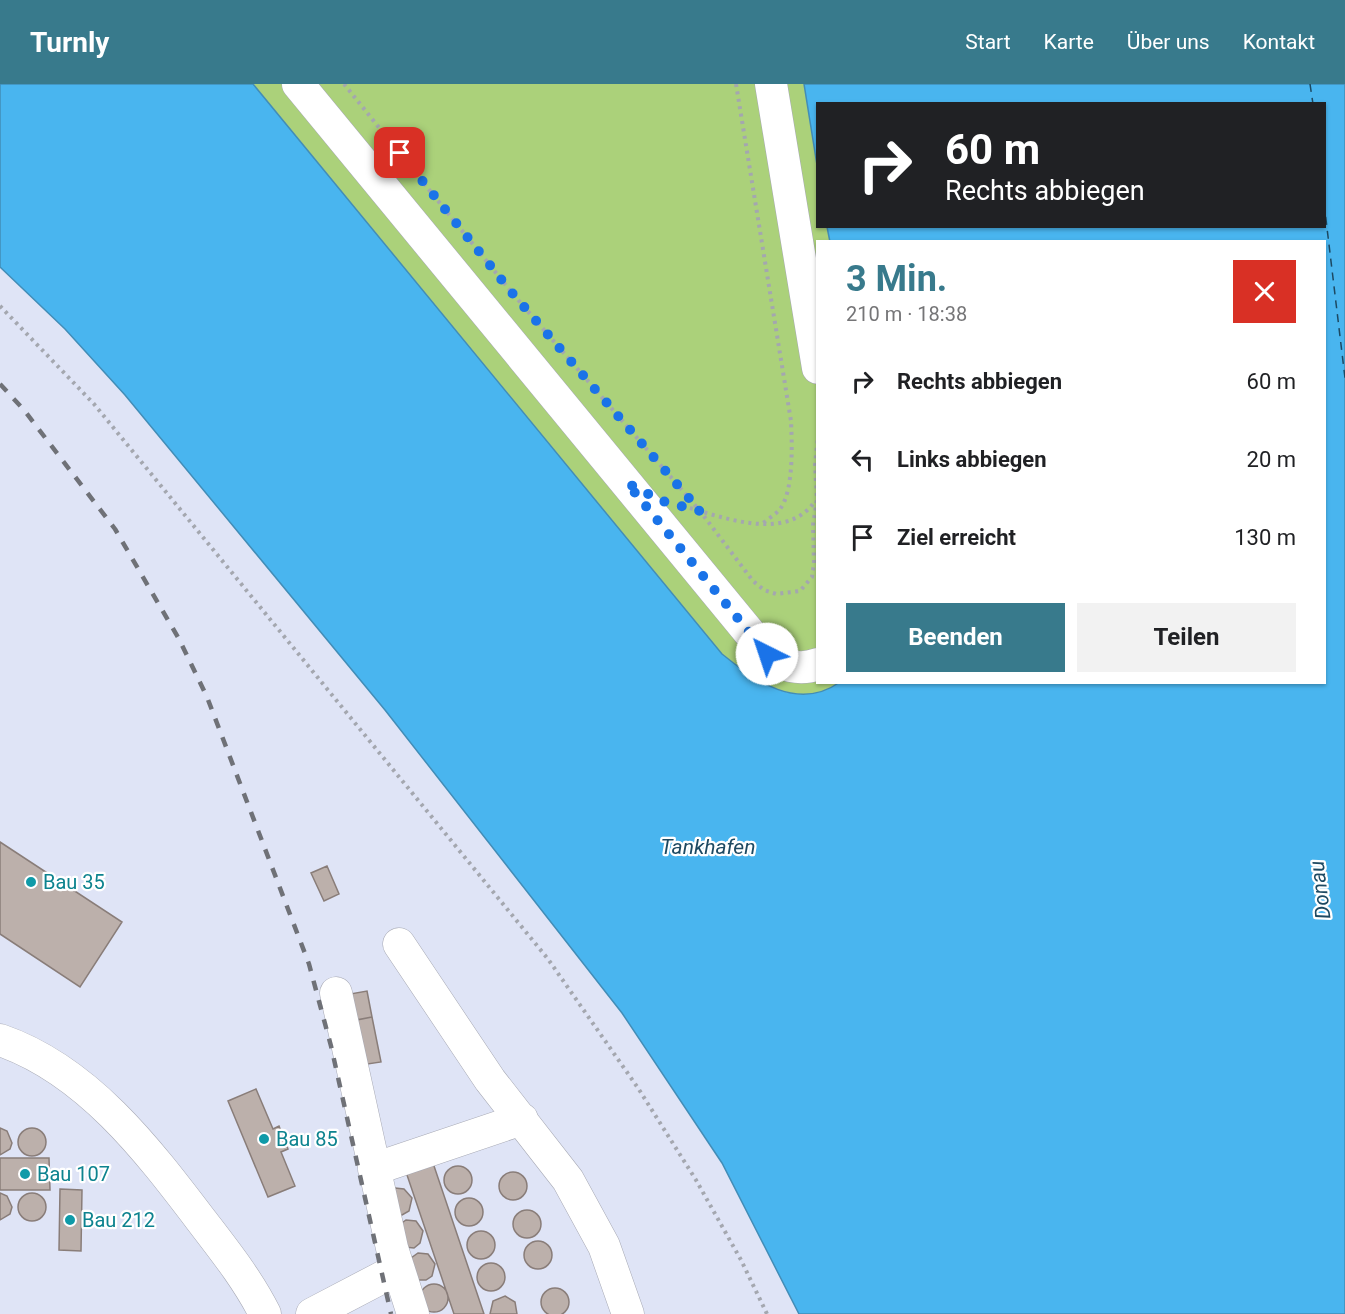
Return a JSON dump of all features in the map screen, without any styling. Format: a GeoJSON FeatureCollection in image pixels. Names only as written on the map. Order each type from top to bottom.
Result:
{"type":"FeatureCollection","features":[{"type":"Feature","properties":{"kind":"lane"},"geometry":{"type":"LineString","coordinates":[[298,84],[767,654],[790,666],[804,667],[816,664]]}},
{"type":"Feature","properties":{"kind":"lane"},"geometry":{"type":"LineString","coordinates":[[771,84],[816,356]]}},
{"type":"Feature","properties":{"kind":"lane"},"geometry":{"type":"LineString","coordinates":[[399,944],[490,1080],[568,1180],[604,1246],[628,1314]]}},
{"type":"Feature","properties":{"kind":"lane"},"geometry":{"type":"LineString","coordinates":[[336,993],[374,1169],[398,1269],[413,1314]]}},
{"type":"Feature","properties":{"kind":"lane"},"geometry":{"type":"LineString","coordinates":[[0,1040],[17,1046],[54,1066],[104,1105],[159,1164],[253,1290],[265,1314]]}},
{"type":"Feature","properties":{"kind":"lane"},"geometry":{"type":"LineString","coordinates":[[374,1169],[522,1119]]}},
{"type":"Feature","properties":{"kind":"lane"},"geometry":{"type":"LineString","coordinates":[[312,1314],[398,1269]]}},
{"type":"Feature","properties":{"kind":"path"},"geometry":{"type":"LineString","coordinates":[[344,84],[513,294],[700,511],[753,581],[764,590],[784,595],[800,591],[812,577],[813,525],[816,506]]}},
{"type":"Feature","properties":{"kind":"path"},"geometry":{"type":"LineString","coordinates":[[735,84],[791,421],[792,460],[785,496],[781,508],[762,524]]}},
{"type":"Feature","properties":{"kind":"path"},"geometry":{"type":"LineString","coordinates":[[0,306],[94,404],[548,959],[632,1078],[696,1180],[741,1260],[767,1314]]}},
{"type":"Feature","properties":{"kind":"path"},"geometry":{"type":"LineString","coordinates":[[816,455],[816,482]]}},
{"type":"Feature","properties":{"kind":"path"},"geometry":{"type":"LineString","coordinates":[[681,506],[762,524],[789,522],[805,513],[816,500]]}},
{"type":"Feature","properties":{"kind":"shaded area"},"geometry":{"type":"Polygon","coordinates":[[[0,267],[65,329],[125,395],[385,710],[622,1013],[722,1163],[799,1314],[0,1314],[0,267]]]}},
{"type":"Feature","properties":{"kind":"green space"},"geometry":{"type":"Polygon","coordinates":[[[253,84],[804,84],[816,159],[816,228],[827,228],[830,240],[816,240],[816,684],[838,684],[824,691],[793,694],[763,683],[722,654],[253,84]]]}},
{"type":"Feature","properties":{"kind":"water"},"geometry":{"type":"Polygon","coordinates":[[[0,84],[253,84],[722,654],[763,683],[793,693],[808,694],[824,691],[836,684],[1326,684],[1326,240],[830,240],[827,228],[1326,228],[1326,102],[816,102],[816,159],[804,84],[1345,84],[1345,1314],[799,1314],[722,1163],[622,1013],[385,710],[125,395],[65,329],[0,267],[0,84]]]}},
{"type":"Feature","properties":{"kind":"building","name":"Bau 35"},"geometry":{"type":"Polygon","coordinates":[[[0,842],[122,922],[80,987],[0,934],[0,842]]]}},
{"type":"Feature","properties":{"kind":"building"},"geometry":{"type":"Polygon","coordinates":[[[327,866],[339,894],[324,901],[311,873],[327,866]]]}},
{"type":"Feature","properties":{"kind":"building"},"geometry":{"type":"Polygon","coordinates":[[[367,991],[372,1017],[356,1020],[350,994],[367,991]]]}},
{"type":"Feature","properties":{"kind":"building"},"geometry":{"type":"Polygon","coordinates":[[[372,1017],[381,1062],[361,1065],[352,1021],[372,1017]]]}},
{"type":"Feature","properties":{"kind":"building","name":"Bau 85"},"geometry":{"type":"Polygon","coordinates":[[[256,1089],[273,1129],[279,1126],[288,1149],[281,1152],[295,1186],[268,1197],[228,1101],[256,1089]]]}},
{"type":"Feature","properties":{"kind":"building"},"geometry":{"type":"Polygon","coordinates":[[[0,1128],[7,1131],[12,1143],[10,1149],[0,1155],[0,1128]]]}},
{"type":"Feature","properties":{"kind":"building"},"geometry":{"type":"Polygon","coordinates":[[[32,1128],[42,1132],[46,1142],[42,1152],[32,1156],[22,1152],[18,1142],[22,1132],[32,1128]]]}},
{"type":"Feature","properties":{"kind":"building","name":"Bau 107"},"geometry":{"type":"Polygon","coordinates":[[[0,1158],[49,1158],[50,1190],[0,1190],[0,1158]]]}},
{"type":"Feature","properties":{"kind":"building"},"geometry":{"type":"Polygon","coordinates":[[[433,1163],[484,1314],[454,1314],[406,1172],[433,1163]]]}},
{"type":"Feature","properties":{"kind":"building"},"geometry":{"type":"Polygon","coordinates":[[[458,1166],[468,1170],[472,1180],[468,1190],[458,1194],[448,1190],[444,1180],[448,1170],[458,1166]]]}},
{"type":"Feature","properties":{"kind":"building"},"geometry":{"type":"Polygon","coordinates":[[[513,1172],[523,1176],[527,1186],[523,1196],[513,1200],[503,1196],[499,1186],[503,1176],[513,1172]]]}},
{"type":"Feature","properties":{"kind":"building"},"geometry":{"type":"Polygon","coordinates":[[[395,1188],[404,1189],[412,1198],[409,1211],[402,1215],[393,1215],[395,1188]]]}},
{"type":"Feature","properties":{"kind":"building","name":"Bau 212"},"geometry":{"type":"Polygon","coordinates":[[[60,1189],[82,1190],[81,1251],[59,1250],[60,1189]]]}},
{"type":"Feature","properties":{"kind":"building"},"geometry":{"type":"Polygon","coordinates":[[[0,1193],[7,1196],[12,1207],[10,1214],[0,1220],[0,1193]]]}},
{"type":"Feature","properties":{"kind":"building"},"geometry":{"type":"Polygon","coordinates":[[[32,1193],[42,1197],[46,1207],[42,1217],[32,1221],[22,1217],[18,1207],[22,1197],[32,1193]]]}},
{"type":"Feature","properties":{"kind":"building"},"geometry":{"type":"Polygon","coordinates":[[[469,1198],[479,1202],[483,1212],[479,1222],[469,1226],[459,1222],[455,1212],[459,1202],[469,1198]]]}},
{"type":"Feature","properties":{"kind":"building"},"geometry":{"type":"Polygon","coordinates":[[[527,1210],[537,1214],[541,1224],[537,1234],[527,1238],[517,1234],[513,1224],[517,1214],[527,1210]]]}},
{"type":"Feature","properties":{"kind":"building"},"geometry":{"type":"Polygon","coordinates":[[[406,1220],[416,1221],[423,1231],[420,1243],[414,1248],[405,1247],[399,1225],[406,1220]]]}},
{"type":"Feature","properties":{"kind":"building"},"geometry":{"type":"Polygon","coordinates":[[[481,1231],[491,1235],[495,1245],[491,1255],[481,1259],[471,1255],[467,1245],[471,1235],[481,1231]]]}},
{"type":"Feature","properties":{"kind":"building"},"geometry":{"type":"Polygon","coordinates":[[[538,1241],[548,1245],[552,1255],[548,1265],[538,1269],[528,1265],[524,1255],[528,1245],[538,1241]]]}},
{"type":"Feature","properties":{"kind":"building"},"geometry":{"type":"Polygon","coordinates":[[[418,1253],[428,1254],[435,1264],[432,1276],[426,1280],[417,1280],[411,1258],[418,1253]]]}},
{"type":"Feature","properties":{"kind":"building"},"geometry":{"type":"Polygon","coordinates":[[[491,1263],[501,1267],[505,1277],[501,1287],[491,1291],[481,1287],[477,1277],[481,1267],[491,1263]]]}},
{"type":"Feature","properties":{"kind":"building"},"geometry":{"type":"Polygon","coordinates":[[[434,1284],[444,1288],[448,1298],[444,1308],[434,1312],[424,1308],[420,1298],[424,1288],[434,1284]]]}},
{"type":"Feature","properties":{"kind":"building"},"geometry":{"type":"Polygon","coordinates":[[[550,1289],[560,1289],[568,1297],[568,1307],[560,1315],[550,1315],[542,1307],[542,1297],[550,1289]]]}},
{"type":"Feature","properties":{"kind":"building"},"geometry":{"type":"Polygon","coordinates":[[[505,1296],[515,1302],[517,1314],[490,1314],[493,1301],[505,1296]]]}},
{"type":"Feature","properties":{"kind":"ferry route"},"geometry":{"type":"LineString","coordinates":[[1310,84],[1313,102]]}},
{"type":"Feature","properties":{"kind":"ferry route"},"geometry":{"type":"LineString","coordinates":[[1326,220],[1345,378]]}},
{"type":"Feature","properties":{"kind":"railway"},"geometry":{"type":"LineString","coordinates":[[0,384],[24,410],[115,529],[179,639],[207,697],[309,964],[331,1046],[391,1314]]}},
{"type":"Feature","properties":{"kind":"place","name":"Bau 35"},"geometry":{"type":"Point","coordinates":[31,882]}},
{"type":"Feature","properties":{"kind":"place","name":"Bau 85"},"geometry":{"type":"Point","coordinates":[264,1139]}},
{"type":"Feature","properties":{"kind":"place","name":"Bau 107"},"geometry":{"type":"Point","coordinates":[25,1174]}},
{"type":"Feature","properties":{"kind":"place","name":"Bau 212"},"geometry":{"type":"Point","coordinates":[70,1220]}},
{"type":"Feature","properties":{"kind":"route"},"geometry":{"type":"LineString","coordinates":[[400,153],[513,294],[700,511],[662,501],[627,483],[767,654]]}},
{"type":"Feature","properties":{"kind":"water label","name":"Tankhafen"},"geometry":{"type":"Point","coordinates":[708,847]}},
{"type":"Feature","properties":{"kind":"water label","name":"Donau"},"geometry":{"type":"Point","coordinates":[1320,890]}}]}
